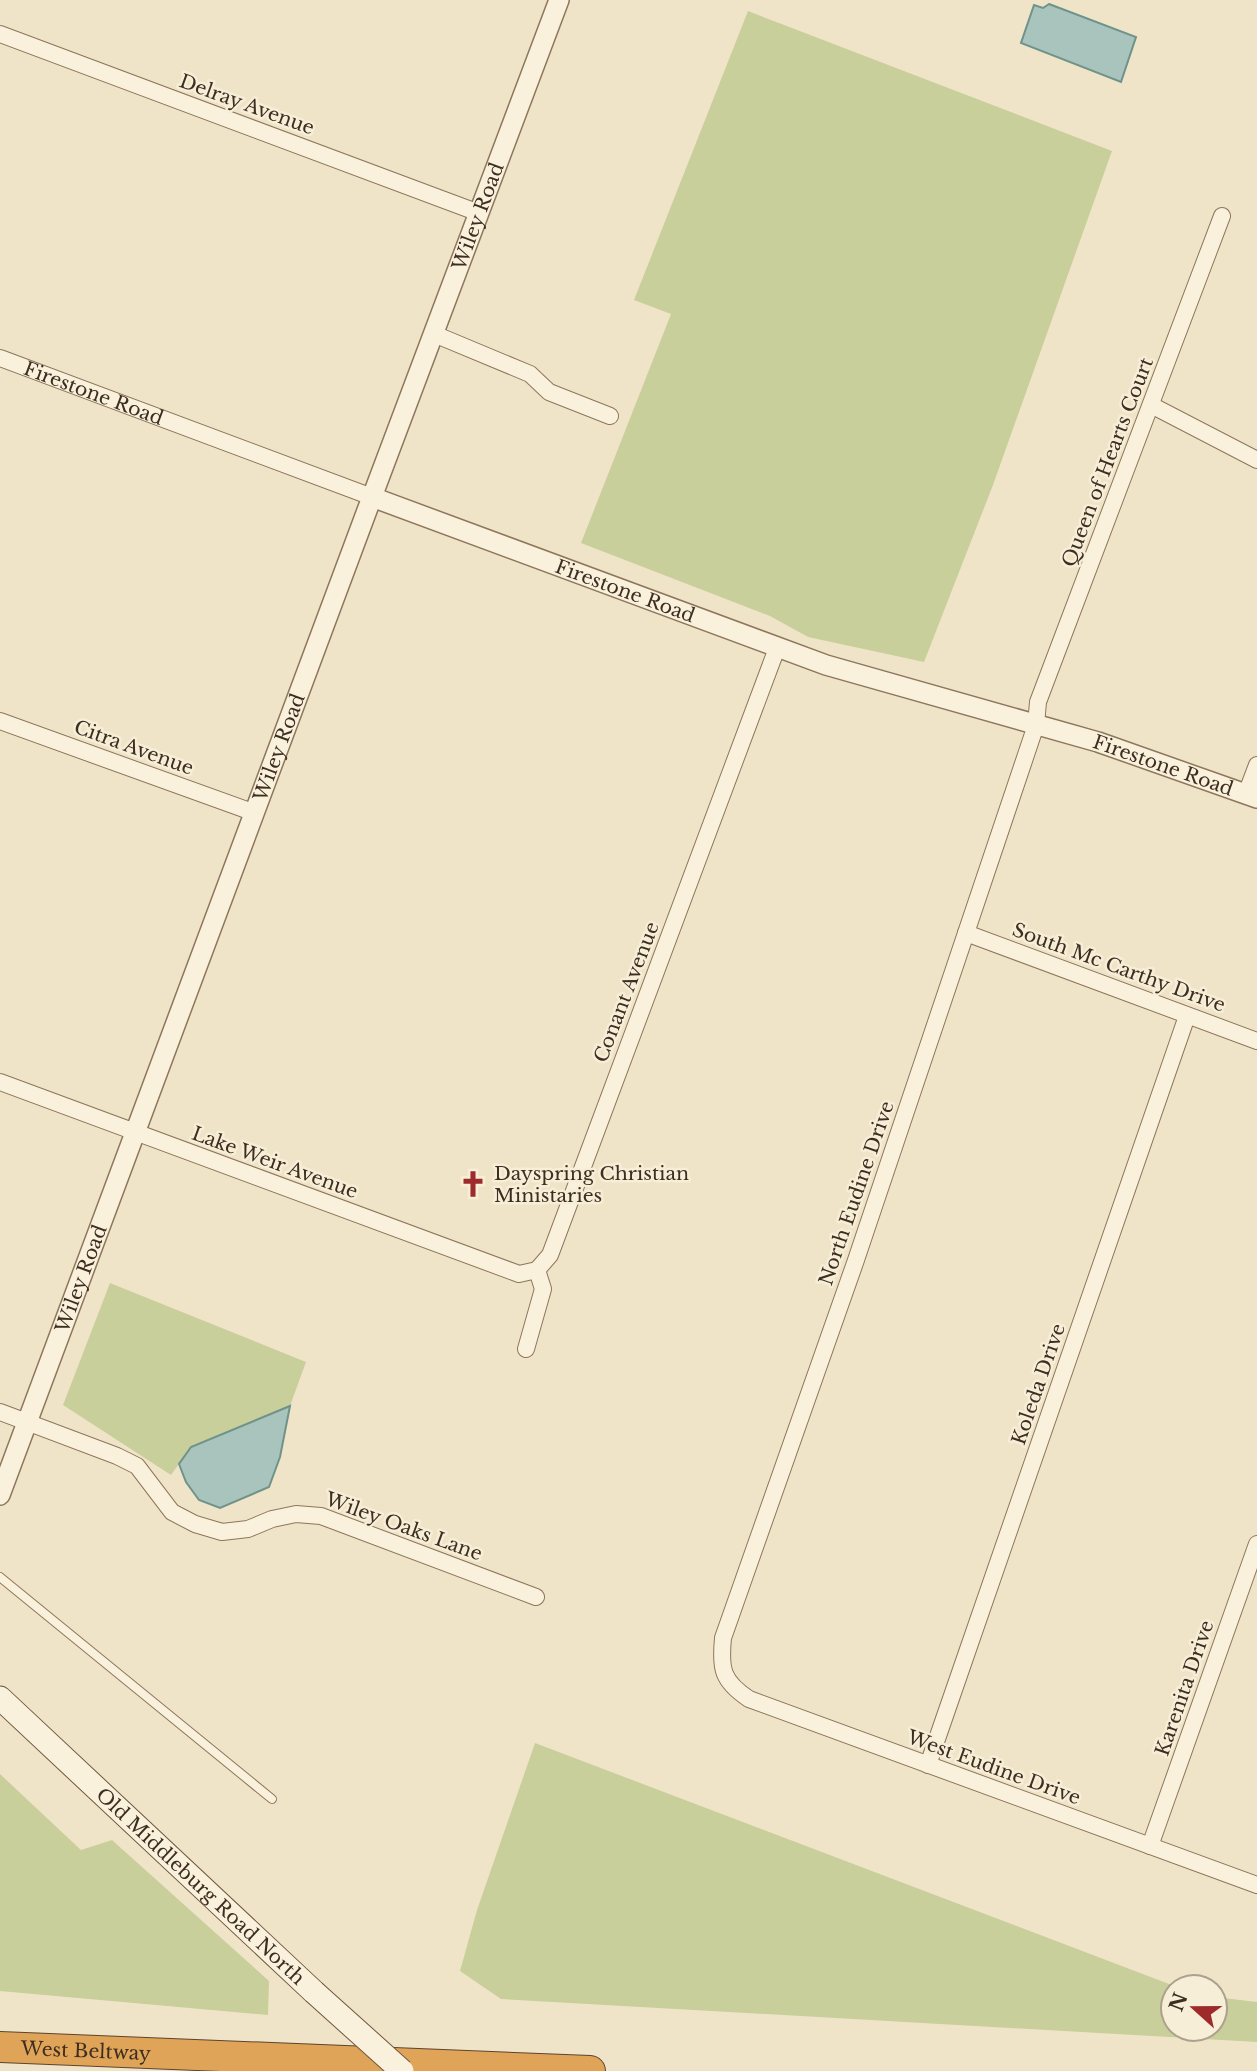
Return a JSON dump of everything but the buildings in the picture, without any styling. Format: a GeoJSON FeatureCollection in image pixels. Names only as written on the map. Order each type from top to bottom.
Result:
{"type":"FeatureCollection","features":[{"type":"Feature","properties":{"kind":"highway","name":"West Beltway"},"geometry":{"type":"LineString","coordinates":[[0,2047],[590,2071]]}},
{"type":"Feature","properties":{"kind":"main road","name":"Old Middleburg Road North"},"geometry":{"type":"LineString","coordinates":[[0,1698],[402,2071]]}},
{"type":"Feature","properties":{"kind":"street","name":"Wiley Road"},"geometry":{"type":"LineString","coordinates":[[0,1495],[559,0]]}},
{"type":"Feature","properties":{"kind":"street","name":"Delray Avenue"},"geometry":{"type":"LineString","coordinates":[[0,34],[479,213]]}},
{"type":"Feature","properties":{"kind":"street","name":"Queen of Hearts Court"},"geometry":{"type":"LineString","coordinates":[[1036,724],[1038,702],[1222,216]]}},
{"type":"Feature","properties":{"kind":"street"},"geometry":{"type":"LineString","coordinates":[[434,334],[530,374],[549,392],[610,416]]}},
{"type":"Feature","properties":{"kind":"street","name":"Firestone Road"},"geometry":{"type":"LineString","coordinates":[[0,358],[777,648],[826,665],[1098,741],[1252,796]]}},
{"type":"Feature","properties":{"kind":"street"},"geometry":{"type":"LineString","coordinates":[[1151,405],[1257,460]]}},
{"type":"Feature","properties":{"kind":"street","name":"Conant Avenue"},"geometry":{"type":"LineString","coordinates":[[537,1270],[550,1255],[777,648]]}},
{"type":"Feature","properties":{"kind":"street","name":"Citra Avenue"},"geometry":{"type":"LineString","coordinates":[[0,721],[255,813]]}},
{"type":"Feature","properties":{"kind":"street","name":"North Eudine Drive"},"geometry":{"type":"LineString","coordinates":[[725,1675],[721,1658],[723,1638],[856,1260],[1036,724]]}},
{"type":"Feature","properties":{"kind":"street"},"geometry":{"type":"LineString","coordinates":[[1252,796],[1257,765]]}},
{"type":"Feature","properties":{"kind":"street","name":"South Mc Carthy Drive"},"geometry":{"type":"LineString","coordinates":[[966,933],[1257,1041]]}},
{"type":"Feature","properties":{"kind":"street","name":"Koleda Drive"},"geometry":{"type":"LineString","coordinates":[[928,1765],[1187,1016]]}},
{"type":"Feature","properties":{"kind":"street","name":"Lake Weir Avenue"},"geometry":{"type":"LineString","coordinates":[[0,1082],[519,1274],[537,1270]]}},
{"type":"Feature","properties":{"kind":"street"},"geometry":{"type":"LineString","coordinates":[[526,1349],[543,1289],[537,1270]]}},
{"type":"Feature","properties":{"kind":"street","name":"Wiley Oaks Lane"},"geometry":{"type":"LineString","coordinates":[[0,1412],[137,1466],[172,1512],[195,1524],[222,1532],[248,1530],[272,1519],[296,1514],[321,1516],[537,1597]]}},
{"type":"Feature","properties":{"kind":"street","name":"Karenita Drive"},"geometry":{"type":"LineString","coordinates":[[1150,1846],[1257,1544]]}},
{"type":"Feature","properties":{"kind":"street","name":"West Eudine Drive"},"geometry":{"type":"LineString","coordinates":[[725,1675],[734,1689],[748,1699],[1257,1885]]}},
{"type":"Feature","properties":{"kind":"lane"},"geometry":{"type":"LineString","coordinates":[[0,1577],[272,1799]]}},
{"type":"Feature","properties":{"kind":"green space"},"geometry":{"type":"Polygon","coordinates":[[[748,11],[1112,151],[993,485],[924,662],[808,637],[770,616],[581,543],[671,314],[634,300],[748,11]]]}},
{"type":"Feature","properties":{"kind":"green space"},"geometry":{"type":"Polygon","coordinates":[[[110,1283],[306,1362],[290,1406],[191,1447],[171,1475],[63,1405],[110,1283]]]}},
{"type":"Feature","properties":{"kind":"green space"},"geometry":{"type":"Polygon","coordinates":[[[535,1743],[1159,1980],[1159,2036],[501,1999],[460,1971],[477,1910],[535,1743]]]}},
{"type":"Feature","properties":{"kind":"green space"},"geometry":{"type":"Polygon","coordinates":[[[0,1774],[81,1850],[112,1840],[269,1981],[268,2015],[0,1991],[0,1774]]]}},
{"type":"Feature","properties":{"kind":"green space"},"geometry":{"type":"Polygon","coordinates":[[[1229,1999],[1257,2002],[1257,2042],[1229,2040],[1229,1999]]]}},
{"type":"Feature","properties":{"kind":"water"},"geometry":{"type":"Polygon","coordinates":[[[1049,4],[1136,37],[1121,82],[1021,43],[1034,5],[1043,8],[1049,4]]]}},
{"type":"Feature","properties":{"kind":"water"},"geometry":{"type":"Polygon","coordinates":[[[290,1406],[280,1457],[269,1487],[220,1508],[199,1500],[186,1482],[179,1464],[191,1447],[290,1406]]]}},
{"type":"Feature","properties":{"kind":"place","name":"Dayspring Christian Ministaries"},"geometry":{"type":"Point","coordinates":[473,1184]}}]}
